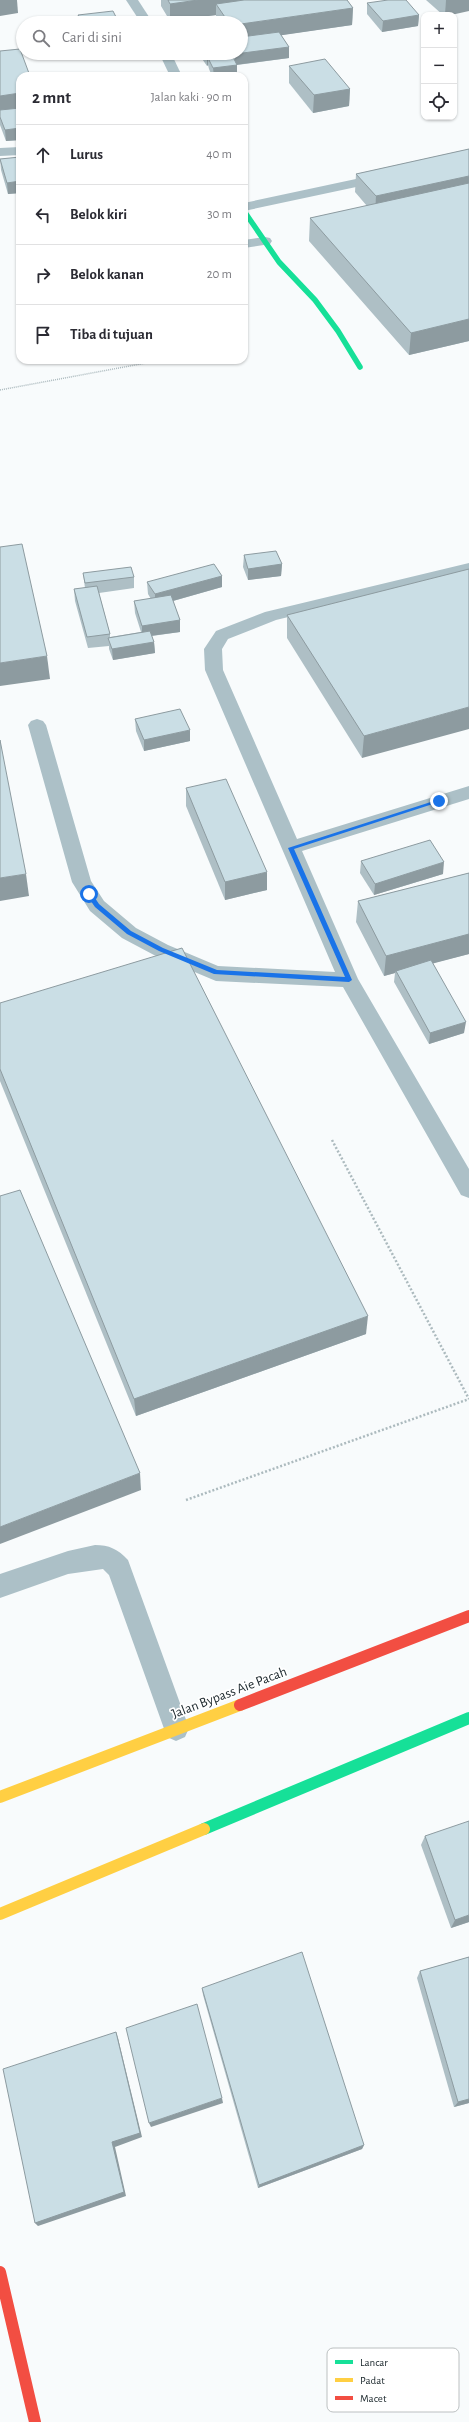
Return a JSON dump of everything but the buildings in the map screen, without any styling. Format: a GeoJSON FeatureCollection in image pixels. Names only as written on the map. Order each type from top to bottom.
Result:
{"type":"FeatureCollection","features":[{"type":"Feature","properties":{"kind":"main road"},"geometry":{"type":"LineString","coordinates":[[248,217],[279,262],[315,300],[338,331],[360,368]]}},
{"type":"Feature","properties":{"kind":"main road","name":"Jalan Bypass Aie Pacah"},"geometry":{"type":"LineString","coordinates":[[0,1797],[469,1616]]}},
{"type":"Feature","properties":{"kind":"main road"},"geometry":{"type":"LineString","coordinates":[[0,1914],[469,1718]]}},
{"type":"Feature","properties":{"kind":"main road"},"geometry":{"type":"LineString","coordinates":[[0,2272],[35,2422]]}},
{"type":"Feature","properties":{"kind":"street"},"geometry":{"type":"LineString","coordinates":[[132,0],[142,16]]}},
{"type":"Feature","properties":{"kind":"street"},"geometry":{"type":"LineString","coordinates":[[168,60],[174,72]]}},
{"type":"Feature","properties":{"kind":"street"},"geometry":{"type":"LineString","coordinates":[[0,152],[16,151]]}},
{"type":"Feature","properties":{"kind":"street"},"geometry":{"type":"LineString","coordinates":[[248,206],[399,174]]}},
{"type":"Feature","properties":{"kind":"street"},"geometry":{"type":"LineString","coordinates":[[248,243],[265,241]]}},
{"type":"Feature","properties":{"kind":"street"},"geometry":{"type":"LineString","coordinates":[[469,568],[271,616],[222,635],[213,649],[214,670],[349,980],[469,1189]]}},
{"type":"Feature","properties":{"kind":"street"},"geometry":{"type":"LineString","coordinates":[[37,724],[82,882],[97,906],[129,933],[161,950],[216,973],[349,980]]}},
{"type":"Feature","properties":{"kind":"street"},"geometry":{"type":"LineString","coordinates":[[291,848],[469,792]]}},
{"type":"Feature","properties":{"kind":"street"},"geometry":{"type":"LineString","coordinates":[[0,1586],[82,1559],[104,1557],[112,1560],[119,1568],[176,1728]]}},
{"type":"Feature","properties":{"kind":"path"},"geometry":{"type":"LineString","coordinates":[[0,390],[140,364]]}},
{"type":"Feature","properties":{"kind":"path"},"geometry":{"type":"LineString","coordinates":[[186,1500],[469,1399],[332,1140]]}},
{"type":"Feature","properties":{"kind":"traffic: fast"},"geometry":{"type":"LineString","coordinates":[[248,217],[279,262],[315,300],[338,331],[360,367]]}},
{"type":"Feature","properties":{"kind":"traffic: fast"},"geometry":{"type":"LineString","coordinates":[[204,1829],[469,1718]]}},
{"type":"Feature","properties":{"kind":"traffic: slow"},"geometry":{"type":"LineString","coordinates":[[0,1797],[240,1705]]}},
{"type":"Feature","properties":{"kind":"traffic: slow"},"geometry":{"type":"LineString","coordinates":[[0,1914],[204,1829]]}},
{"type":"Feature","properties":{"kind":"traffic: jam"},"geometry":{"type":"LineString","coordinates":[[240,1705],[469,1616]]}},
{"type":"Feature","properties":{"kind":"traffic: jam"},"geometry":{"type":"LineString","coordinates":[[0,2272],[35,2422]]}},
{"type":"Feature","properties":{"kind":"route"},"geometry":{"type":"LineString","coordinates":[[89,894],[97,906],[129,933],[161,950],[216,973],[349,980],[291,848],[439,801]]}}]}
